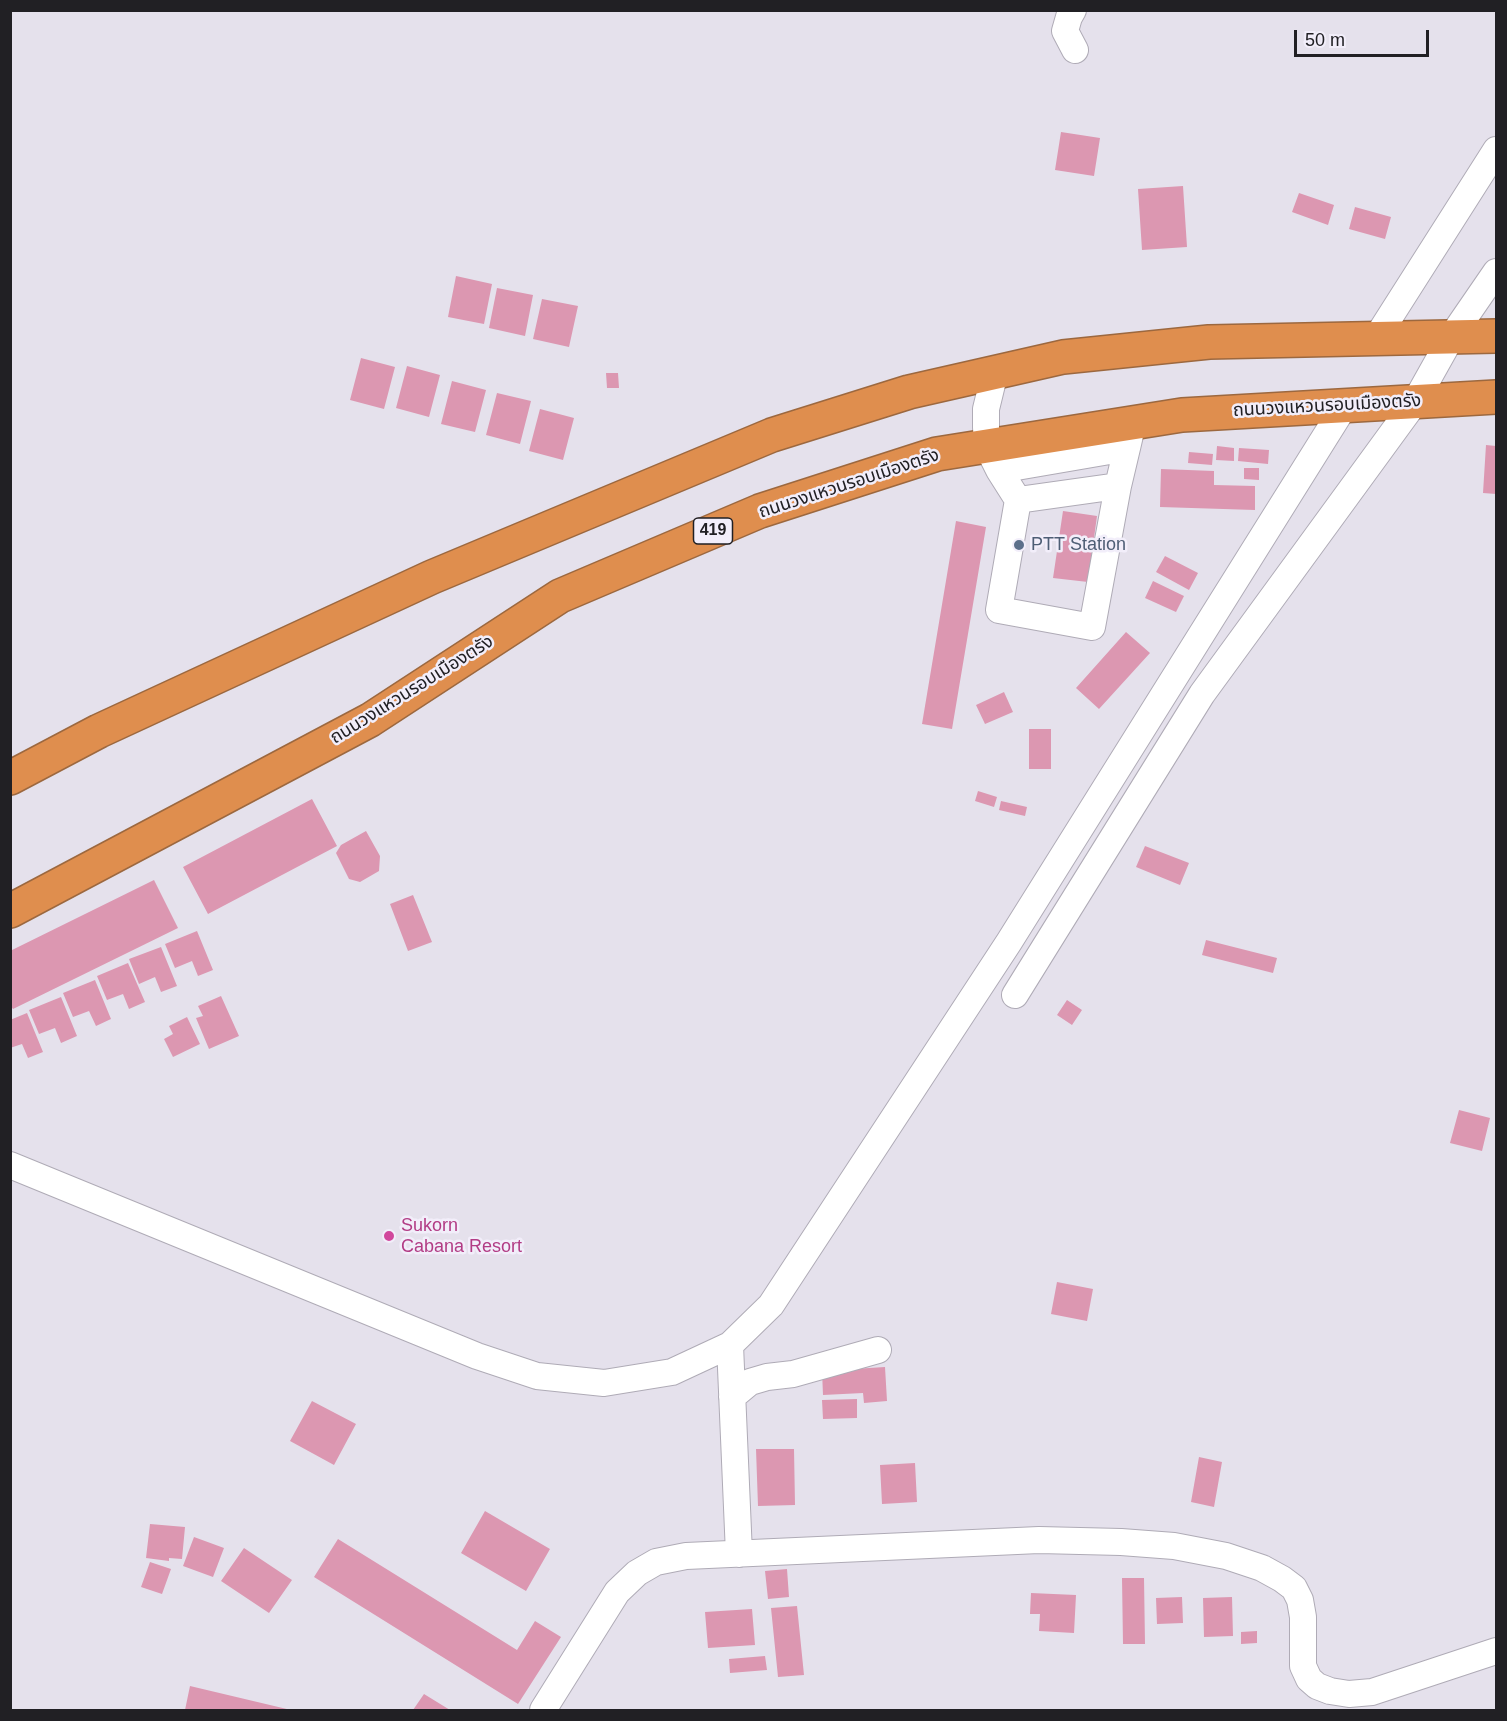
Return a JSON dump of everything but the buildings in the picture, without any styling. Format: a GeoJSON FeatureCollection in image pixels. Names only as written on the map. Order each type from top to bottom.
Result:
{"type":"FeatureCollection","features":[{"type":"Feature","properties":{"kind":"highway"},"geometry":{"type":"LineString","coordinates":[[10,778],[110,726],[432,577],[772,435],[909,392],[1063,357],[1209,342],[1497,336]]}},
{"type":"Feature","properties":{"kind":"highway","name":"ถนนวงแหวนรอบเมืองตรัง"},"geometry":{"type":"LineString","coordinates":[[10,911],[370,720],[560,596],[760,511],[937,454],[993,458],[1130,436],[1182,415],[1497,397]]}},
{"type":"Feature","properties":{"kind":"street"},"geometry":{"type":"LineString","coordinates":[[1073,10],[1065,31],[1076,50]]}},
{"type":"Feature","properties":{"kind":"street"},"geometry":{"type":"LineString","coordinates":[[1377,337],[1497,150]]}},
{"type":"Feature","properties":{"kind":"street"},"geometry":{"type":"LineString","coordinates":[[1015,994],[1202,694],[1415,402],[1452,336],[1497,272]]}},
{"type":"Feature","properties":{"kind":"street"},"geometry":{"type":"LineString","coordinates":[[995,372],[986,409],[993,458],[1018,500],[999,610],[1092,627],[1118,486],[1130,436]]}},
{"type":"Feature","properties":{"kind":"street"},"geometry":{"type":"LineString","coordinates":[[10,1166],[477,1356],[537,1376],[604,1383],[672,1372],[730,1345],[771,1305],[1009,942],[1345,405]]}},
{"type":"Feature","properties":{"kind":"street"},"geometry":{"type":"LineString","coordinates":[[1018,500],[1118,486]]}},
{"type":"Feature","properties":{"kind":"street"},"geometry":{"type":"LineString","coordinates":[[730,1345],[740,1554]]}},
{"type":"Feature","properties":{"kind":"street"},"geometry":{"type":"LineString","coordinates":[[732,1396],[750,1382],[767,1377],[794,1374],[878,1350]]}},
{"type":"Feature","properties":{"kind":"street"},"geometry":{"type":"LineString","coordinates":[[543,1710],[617,1592],[637,1572],[656,1562],[686,1556],[1039,1540],[1086,1540],[1174,1546],[1226,1556],[1262,1568],[1294,1588],[1300,1600],[1303,1617],[1303,1666],[1309,1679],[1317,1686],[1330,1691],[1349,1694],[1372,1692],[1497,1651]]}},
{"type":"Feature","properties":{"kind":"place","name":"PTT Station"},"geometry":{"type":"Point","coordinates":[1019,545]}},
{"type":"Feature","properties":{"kind":"place","name":"Sukorn Cabana Resort"},"geometry":{"type":"Point","coordinates":[389,1236]}}]}
